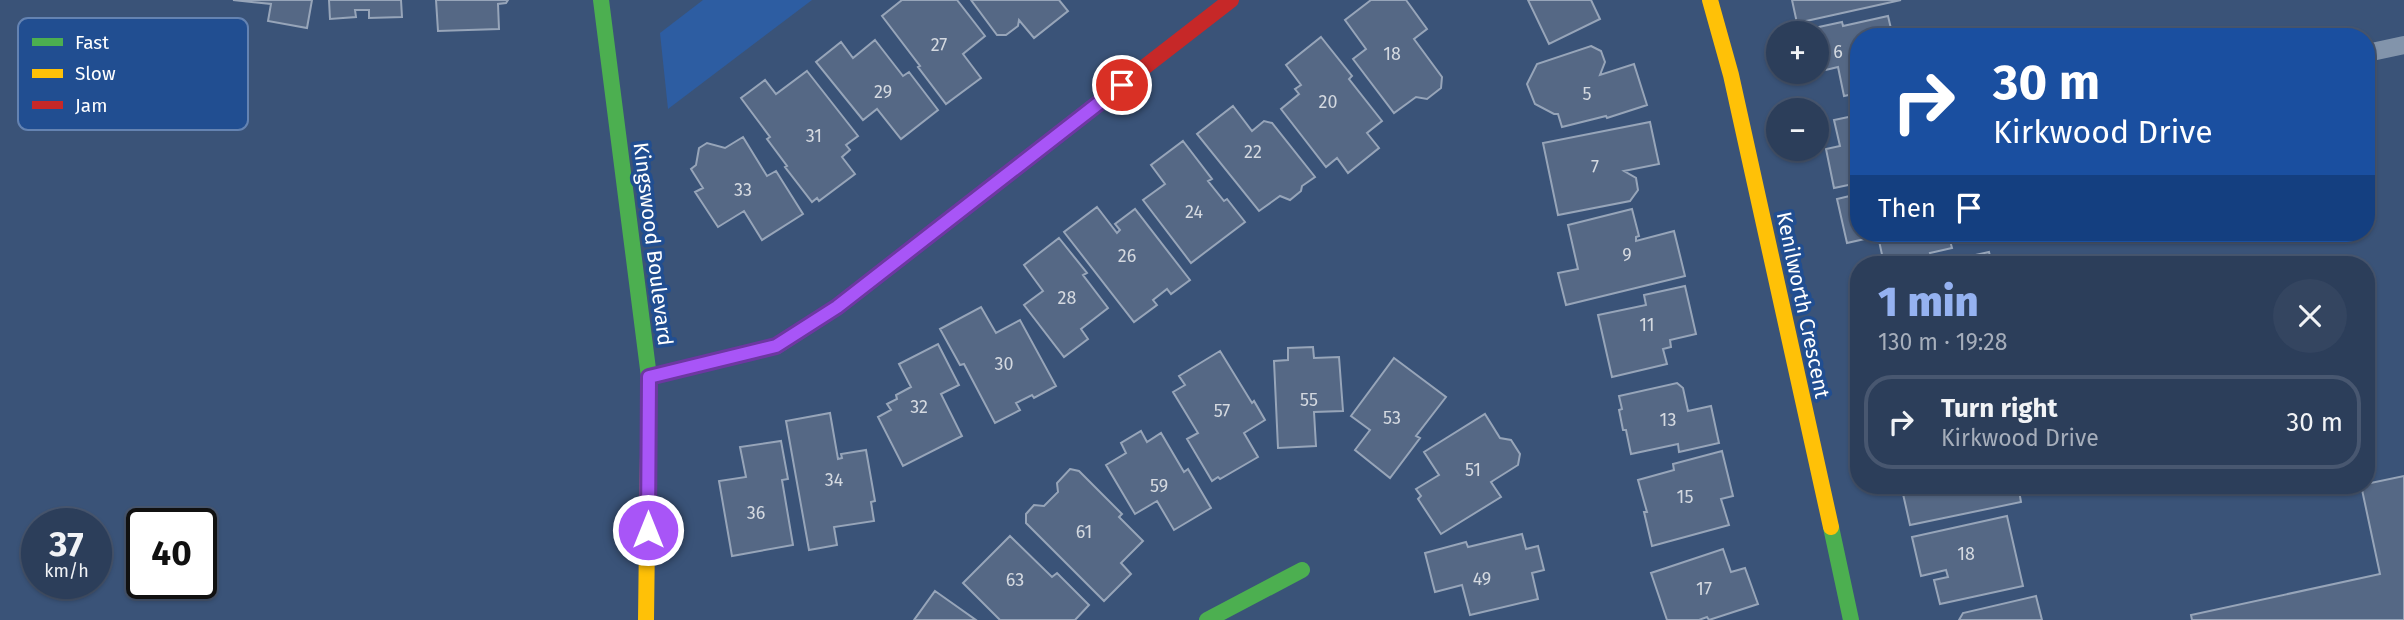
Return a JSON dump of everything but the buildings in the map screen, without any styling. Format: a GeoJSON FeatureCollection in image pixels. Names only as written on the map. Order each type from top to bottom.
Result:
{"type":"FeatureCollection","features":[{"type":"Feature","properties":{"kind":"street","name":"Kingswood Boulevard"},"geometry":{"type":"LineString","coordinates":[[601,0],[649,377],[646,620]]}},
{"type":"Feature","properties":{"kind":"street"},"geometry":{"type":"LineString","coordinates":[[649,377],[776,346],[837,307],[1231,0]]}},
{"type":"Feature","properties":{"kind":"street","name":"Kenilworth Crescent"},"geometry":{"type":"LineString","coordinates":[[1710,0],[1731,75],[1851,620]]}},
{"type":"Feature","properties":{"kind":"street"},"geometry":{"type":"LineString","coordinates":[[1207,620],[1302,570]]}},
{"type":"Feature","properties":{"kind":"lane"},"geometry":{"type":"LineString","coordinates":[[2375,51],[2404,45]]}},
{"type":"Feature","properties":{"kind":"shaded area"},"geometry":{"type":"Polygon","coordinates":[[[703,0],[812,0],[668,109],[660,33],[703,0]]]}},
{"type":"Feature","properties":{"kind":"traffic: fast"},"geometry":{"type":"LineString","coordinates":[[601,0],[649,377],[648,455]]}},
{"type":"Feature","properties":{"kind":"traffic: fast"},"geometry":{"type":"LineString","coordinates":[[649,377],[777,346],[837,307],[1102,100]]}},
{"type":"Feature","properties":{"kind":"traffic: fast"},"geometry":{"type":"LineString","coordinates":[[1831,527],[1851,620]]}},
{"type":"Feature","properties":{"kind":"traffic: fast"},"geometry":{"type":"LineString","coordinates":[[1207,620],[1302,570]]}},
{"type":"Feature","properties":{"kind":"traffic: slow"},"geometry":{"type":"LineString","coordinates":[[1710,0],[1731,75],[1831,527]]}},
{"type":"Feature","properties":{"kind":"traffic: slow"},"geometry":{"type":"LineString","coordinates":[[646,620],[648,455]]}},
{"type":"Feature","properties":{"kind":"traffic: jam"},"geometry":{"type":"LineString","coordinates":[[1102,100],[1231,0]]}},
{"type":"Feature","properties":{"kind":"route"},"geometry":{"type":"LineString","coordinates":[[648,530],[649,377],[776,346],[837,307],[1122,85]]}}]}
